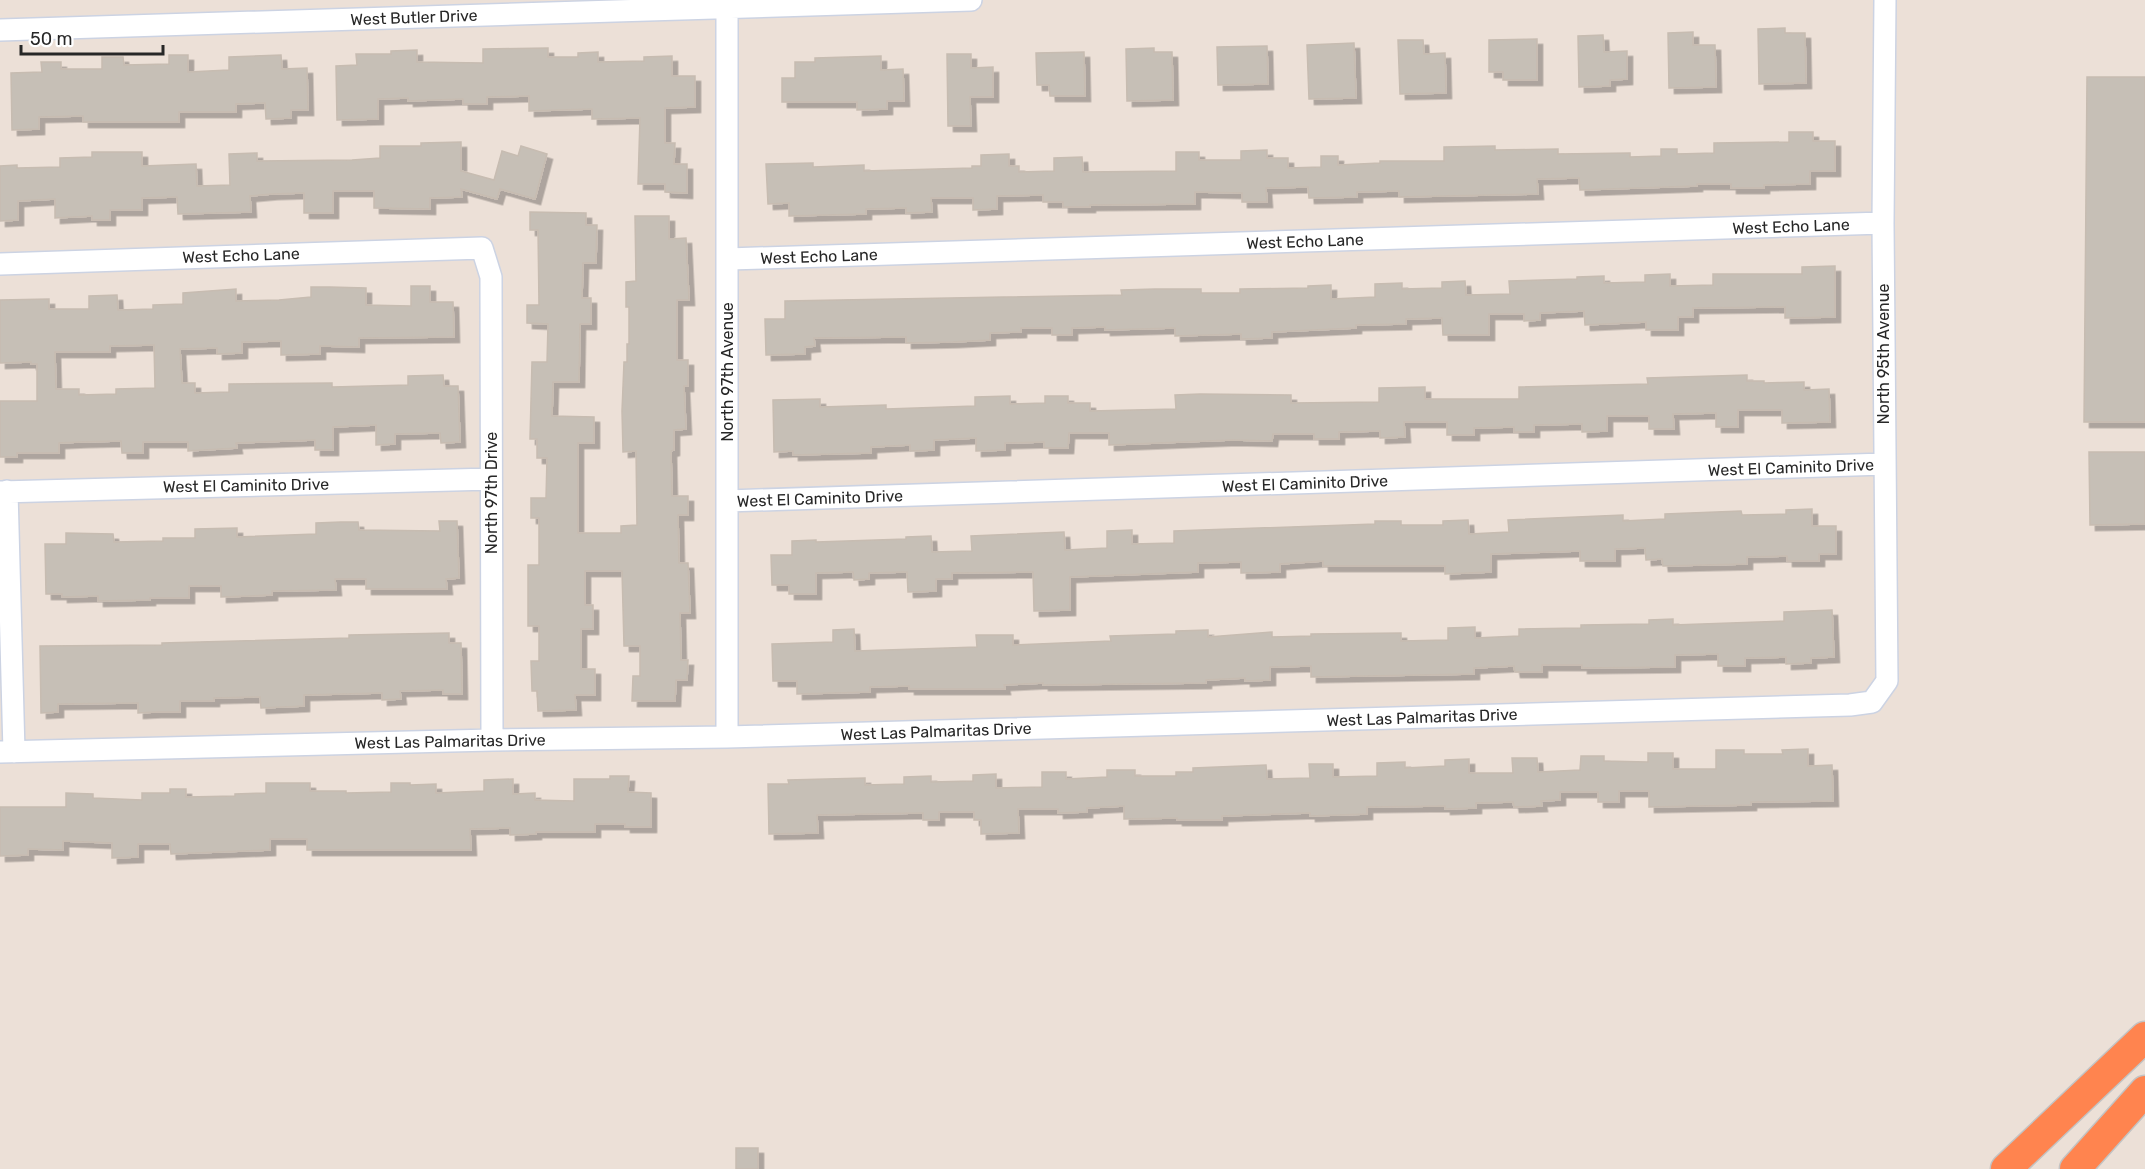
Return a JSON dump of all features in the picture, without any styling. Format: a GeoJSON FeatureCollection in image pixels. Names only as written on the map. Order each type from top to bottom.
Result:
{"type":"FeatureCollection","features":[{"type":"Feature","properties":{"kind":"highway"},"geometry":{"type":"LineString","coordinates":[[2006,1169],[2145,1037]]}},
{"type":"Feature","properties":{"kind":"highway"},"geometry":{"type":"LineString","coordinates":[[2075,1169],[2145,1091]]}},
{"type":"Feature","properties":{"kind":"street","name":"West Butler Drive"},"geometry":{"type":"LineString","coordinates":[[0,30],[971,0]]}},
{"type":"Feature","properties":{"kind":"street","name":"North 95th Avenue"},"geometry":{"type":"LineString","coordinates":[[1872,702],[1887,681],[1883,223],[1886,0]]}},
{"type":"Feature","properties":{"kind":"street","name":"North 97th Avenue"},"geometry":{"type":"LineString","coordinates":[[727,7],[727,737]]}},
{"type":"Feature","properties":{"kind":"street","name":"West Echo Lane"},"geometry":{"type":"LineString","coordinates":[[728,259],[1883,223]]}},
{"type":"Feature","properties":{"kind":"street","name":"West Echo Lane"},"geometry":{"type":"LineString","coordinates":[[0,264],[482,248]]}},
{"type":"Feature","properties":{"kind":"street","name":"North 97th Drive"},"geometry":{"type":"LineString","coordinates":[[482,248],[491,277],[492,740]]}},
{"type":"Feature","properties":{"kind":"street","name":"West El Caminito Drive"},"geometry":{"type":"LineString","coordinates":[[727,501],[1884,464]]}},
{"type":"Feature","properties":{"kind":"street","name":"West El Caminito Drive"},"geometry":{"type":"LineString","coordinates":[[3,491],[491,479]]}},
{"type":"Feature","properties":{"kind":"street"},"geometry":{"type":"LineString","coordinates":[[3,491],[7,752]]}},
{"type":"Feature","properties":{"kind":"street","name":"West Las Palmaritas Drive"},"geometry":{"type":"LineString","coordinates":[[7,752],[492,740],[727,737],[1850,705],[1872,702]]}},
{"type":"Feature","properties":{"kind":"building"},"geometry":{"type":"Polygon","coordinates":[[[1785,28],[1785,33],[1805,33],[1806,83],[1759,84],[1758,29],[1785,28]]]}},
{"type":"Feature","properties":{"kind":"building"},"geometry":{"type":"Polygon","coordinates":[[[1693,32],[1693,45],[1715,45],[1716,87],[1669,88],[1668,33],[1693,32]]]}},
{"type":"Feature","properties":{"kind":"building"},"geometry":{"type":"Polygon","coordinates":[[[1603,35],[1604,52],[1627,51],[1627,79],[1610,80],[1610,86],[1579,87],[1578,36],[1603,35]]]}},
{"type":"Feature","properties":{"kind":"building"},"geometry":{"type":"Polygon","coordinates":[[[1537,39],[1537,80],[1503,80],[1503,72],[1489,72],[1489,40],[1537,39]]]}},
{"type":"Feature","properties":{"kind":"building"},"geometry":{"type":"Polygon","coordinates":[[[1398,40],[1423,40],[1424,54],[1445,53],[1446,93],[1400,94],[1398,40]]]}},
{"type":"Feature","properties":{"kind":"building"},"geometry":{"type":"Polygon","coordinates":[[[1354,43],[1356,98],[1309,99],[1307,45],[1354,43]]]}},
{"type":"Feature","properties":{"kind":"building"},"geometry":{"type":"Polygon","coordinates":[[[1267,46],[1268,84],[1218,85],[1217,47],[1267,46]]]}},
{"type":"Feature","properties":{"kind":"building"},"geometry":{"type":"Polygon","coordinates":[[[548,48],[548,57],[578,57],[578,53],[598,52],[598,62],[644,61],[644,57],[672,56],[672,76],[695,76],[695,107],[665,108],[665,143],[675,143],[674,164],[687,164],[687,193],[665,192],[665,184],[638,184],[640,118],[592,119],[592,109],[529,111],[529,96],[487,97],[487,104],[463,104],[463,99],[408,101],[408,98],[378,99],[378,119],[337,120],[336,66],[357,65],[356,54],[391,54],[391,51],[417,50],[417,62],[483,63],[483,49],[548,48]]]}},
{"type":"Feature","properties":{"kind":"building"},"geometry":{"type":"Polygon","coordinates":[[[1154,48],[1154,52],[1172,52],[1173,100],[1127,101],[1126,49],[1154,48]]]}},
{"type":"Feature","properties":{"kind":"building"},"geometry":{"type":"Polygon","coordinates":[[[1084,52],[1085,96],[1050,96],[1049,85],[1037,85],[1036,53],[1084,52]]]}},
{"type":"Feature","properties":{"kind":"building"},"geometry":{"type":"Polygon","coordinates":[[[947,54],[971,54],[971,68],[993,67],[993,97],[970,97],[971,126],[948,126],[947,54]]]}},
{"type":"Feature","properties":{"kind":"building"},"geometry":{"type":"Polygon","coordinates":[[[169,55],[188,55],[188,72],[229,70],[229,57],[281,55],[282,69],[307,68],[308,110],[291,110],[291,118],[266,119],[265,103],[236,104],[236,112],[179,112],[179,122],[83,122],[83,116],[39,117],[39,129],[12,130],[11,73],[42,72],[41,62],[61,62],[61,69],[102,69],[102,57],[123,57],[124,65],[169,64],[169,55]]]}},
{"type":"Feature","properties":{"kind":"building"},"geometry":{"type":"Polygon","coordinates":[[[881,56],[881,70],[903,69],[904,101],[887,101],[887,109],[857,110],[857,102],[782,102],[782,78],[795,78],[795,62],[815,62],[815,58],[881,56]]]}},
{"type":"Feature","properties":{"kind":"building"},"geometry":{"type":"Polygon","coordinates":[[[2087,77],[2145,77],[2145,422],[2084,422],[2087,77]]]}},
{"type":"Feature","properties":{"kind":"building"},"geometry":{"type":"Polygon","coordinates":[[[1789,132],[1813,132],[1813,141],[1835,141],[1835,171],[1810,171],[1810,184],[1764,185],[1764,188],[1731,188],[1731,184],[1697,184],[1697,186],[1580,190],[1579,178],[1537,179],[1538,194],[1399,197],[1399,191],[1357,192],[1357,197],[1309,198],[1308,187],[1266,188],[1267,202],[1242,202],[1242,193],[1195,192],[1195,204],[1063,207],[1063,202],[1043,202],[1043,195],[997,196],[997,209],[973,210],[973,198],[931,198],[932,212],[906,213],[906,208],[866,209],[866,214],[789,216],[789,203],[768,204],[766,164],[813,163],[813,167],[864,165],[864,171],[972,168],[972,166],[981,166],[981,155],[1009,154],[1009,166],[1019,166],[1019,172],[1054,171],[1054,158],[1082,157],[1083,172],[1176,171],[1176,152],[1199,152],[1199,160],[1241,160],[1241,151],[1267,150],[1267,158],[1288,158],[1288,168],[1321,167],[1321,156],[1338,156],[1338,165],[1380,163],[1380,161],[1444,161],[1444,147],[1495,146],[1495,150],[1558,149],[1558,154],[1630,153],[1630,157],[1661,156],[1661,149],[1677,149],[1677,154],[1714,153],[1714,143],[1789,142],[1789,132]]]}},
{"type":"Feature","properties":{"kind":"building"},"geometry":{"type":"Polygon","coordinates":[[[461,142],[461,171],[494,180],[502,151],[518,156],[521,146],[547,154],[535,199],[500,189],[497,199],[461,189],[462,197],[430,198],[430,209],[374,208],[374,191],[333,191],[333,213],[304,213],[304,193],[250,196],[251,212],[178,214],[177,197],[142,198],[142,210],[110,210],[110,220],[92,220],[92,216],[55,218],[55,199],[18,201],[18,220],[0,221],[0,166],[60,167],[60,158],[92,157],[92,152],[142,152],[142,166],[196,164],[197,186],[230,185],[229,154],[257,153],[257,161],[352,160],[380,158],[380,146],[421,146],[421,143],[461,142]]]}},
{"type":"Feature","properties":{"kind":"building"},"geometry":{"type":"Polygon","coordinates":[[[530,212],[586,213],[586,225],[597,225],[596,263],[583,263],[582,298],[591,298],[591,324],[580,324],[579,382],[553,382],[552,416],[594,417],[594,443],[578,443],[578,533],[621,533],[621,526],[637,525],[636,451],[623,452],[622,411],[624,362],[627,362],[627,344],[629,344],[626,282],[636,281],[635,216],[669,216],[669,239],[686,238],[689,300],[677,300],[677,360],[688,360],[688,386],[684,386],[686,429],[674,430],[674,450],[671,451],[672,496],[688,496],[688,515],[678,515],[679,563],[688,563],[690,613],[680,613],[681,660],[688,660],[687,680],[676,680],[675,701],[632,701],[633,676],[640,676],[640,646],[624,646],[622,571],[585,571],[585,605],[593,605],[593,629],[581,629],[581,669],[595,669],[595,695],[575,695],[576,710],[538,711],[537,691],[532,691],[531,661],[539,661],[539,626],[528,626],[528,565],[539,565],[539,518],[531,518],[531,498],[546,498],[547,458],[537,458],[537,439],[530,439],[532,362],[547,362],[548,324],[527,323],[527,305],[539,305],[538,230],[530,230],[530,212]]]}},
{"type":"Feature","properties":{"kind":"building"},"geometry":{"type":"Polygon","coordinates":[[[1835,266],[1835,317],[1785,318],[1785,307],[1693,308],[1693,317],[1678,317],[1678,330],[1646,330],[1646,322],[1585,325],[1584,311],[1540,313],[1540,320],[1524,321],[1524,314],[1489,314],[1489,335],[1443,335],[1442,318],[1406,319],[1406,324],[1356,325],[1356,328],[1272,332],[1272,338],[1241,339],[1241,334],[1175,336],[1175,328],[1105,330],[1105,327],[1072,328],[1072,335],[1052,335],[1052,328],[1021,328],[1021,332],[990,333],[990,340],[953,342],[906,343],[906,337],[814,338],[815,346],[805,347],[805,354],[766,355],[765,319],[785,319],[785,301],[1122,295],[1121,290],[1155,289],[1201,289],[1201,293],[1240,293],[1240,289],[1308,288],[1308,286],[1331,285],[1331,299],[1375,297],[1375,284],[1402,283],[1402,289],[1442,288],[1442,282],[1465,281],[1466,295],[1510,294],[1509,281],[1604,276],[1604,283],[1645,282],[1645,275],[1670,274],[1670,286],[1713,285],[1713,274],[1802,274],[1802,267],[1835,266]]]}},
{"type":"Feature","properties":{"kind":"building"},"geometry":{"type":"Polygon","coordinates":[[[411,286],[430,286],[430,302],[453,302],[454,337],[359,338],[359,347],[320,346],[320,354],[281,355],[281,341],[242,342],[242,353],[217,354],[217,348],[180,349],[182,383],[195,383],[195,393],[229,392],[229,384],[332,383],[332,387],[408,385],[408,376],[443,375],[444,386],[458,386],[460,442],[441,443],[440,433],[395,434],[395,444],[376,445],[376,425],[333,427],[333,450],[315,450],[315,440],[236,443],[237,448],[188,451],[188,442],[143,442],[143,453],[122,453],[121,441],[59,443],[59,453],[17,453],[17,457],[0,457],[0,401],[37,401],[37,364],[31,364],[31,362],[0,363],[0,300],[49,299],[49,309],[89,309],[89,296],[117,295],[118,310],[153,309],[153,305],[183,304],[183,293],[236,289],[236,301],[279,300],[311,297],[311,287],[330,287],[366,288],[366,305],[411,306],[411,286]],[[154,345],[110,346],[110,352],[55,352],[56,389],[79,389],[79,395],[116,394],[116,389],[155,388],[154,345]]]}},
{"type":"Feature","properties":{"kind":"building"},"geometry":{"type":"Polygon","coordinates":[[[1747,375],[1747,381],[1804,382],[1804,390],[1829,389],[1830,422],[1782,423],[1782,410],[1738,410],[1738,427],[1716,427],[1716,413],[1673,414],[1674,429],[1649,429],[1649,416],[1607,416],[1607,431],[1582,432],[1582,424],[1534,425],[1534,432],[1514,432],[1514,427],[1474,428],[1474,435],[1447,435],[1447,422],[1404,422],[1405,437],[1380,438],[1380,431],[1339,432],[1339,439],[1314,439],[1314,434],[1273,434],[1272,441],[1232,440],[1109,445],[1109,433],[1069,433],[1068,448],[1044,448],[1044,442],[1005,443],[1005,450],[976,451],[976,438],[934,440],[934,450],[910,451],[910,445],[871,447],[871,453],[793,455],[793,451],[774,452],[773,400],[820,399],[820,407],[886,405],[886,409],[975,406],[975,397],[1010,396],[1010,404],[1045,403],[1045,396],[1068,396],[1068,403],[1090,403],[1090,411],[1176,409],[1175,395],[1291,395],[1291,403],[1379,402],[1379,388],[1425,387],[1425,399],[1519,399],[1519,387],[1648,384],[1647,378],[1747,375]]]}},
{"type":"Feature","properties":{"kind":"building"},"geometry":{"type":"Polygon","coordinates":[[[2089,452],[2145,452],[2145,524],[2090,525],[2089,452]]]}},
{"type":"Feature","properties":{"kind":"building"},"geometry":{"type":"Polygon","coordinates":[[[1812,509],[1812,526],[1836,526],[1836,554],[1819,554],[1819,561],[1787,561],[1787,556],[1747,557],[1747,564],[1663,566],[1662,559],[1646,560],[1645,548],[1615,549],[1615,561],[1580,561],[1580,551],[1491,554],[1491,572],[1445,574],[1445,566],[1323,566],[1323,561],[1280,564],[1280,572],[1241,573],[1241,562],[1198,563],[1198,572],[1070,577],[1070,610],[1034,611],[1033,572],[952,573],[952,579],[936,579],[936,591],[908,592],[907,572],[869,573],[869,579],[854,580],[853,572],[816,573],[816,594],[789,594],[789,585],[772,585],[771,555],[792,555],[792,541],[906,539],[906,537],[931,536],[932,552],[972,551],[971,536],[1064,532],[1065,550],[1107,548],[1107,531],[1132,530],[1132,544],[1174,543],[1174,531],[1375,524],[1375,521],[1401,521],[1401,525],[1443,525],[1443,521],[1468,520],[1469,534],[1509,532],[1508,520],[1623,515],[1623,521],[1665,519],[1665,514],[1741,511],[1742,515],[1786,514],[1786,510],[1812,509]]]}},
{"type":"Feature","properties":{"kind":"building"},"geometry":{"type":"Polygon","coordinates":[[[439,521],[457,521],[459,578],[446,579],[447,589],[366,589],[366,579],[335,579],[336,590],[272,591],[272,595],[221,597],[221,586],[189,586],[189,598],[150,598],[150,600],[98,601],[98,596],[62,597],[62,594],[46,594],[45,544],[66,544],[66,533],[113,534],[114,542],[163,541],[163,538],[195,538],[195,529],[237,528],[237,537],[316,534],[316,523],[341,522],[358,522],[359,530],[440,531],[439,521]]]}},
{"type":"Feature","properties":{"kind":"building"},"geometry":{"type":"Polygon","coordinates":[[[1832,610],[1834,657],[1811,658],[1811,663],[1786,664],[1786,657],[1745,658],[1745,666],[1718,666],[1718,654],[1675,655],[1675,667],[1582,668],[1582,665],[1542,665],[1542,672],[1515,672],[1514,666],[1474,668],[1474,674],[1311,677],[1311,666],[1270,667],[1270,680],[1245,681],[1245,678],[1206,680],[1206,683],[1043,685],[1043,683],[1004,685],[1005,689],[870,687],[870,692],[797,694],[797,681],[773,681],[772,644],[833,642],[833,630],[854,629],[855,651],[977,647],[976,635],[1013,635],[1013,645],[1111,641],[1110,636],[1176,634],[1176,631],[1208,630],[1208,637],[1272,632],[1272,637],[1401,633],[1401,641],[1448,640],[1448,628],[1475,627],[1475,638],[1519,636],[1519,629],[1649,624],[1649,620],[1673,619],[1673,625],[1784,621],[1784,612],[1832,610]]]}},
{"type":"Feature","properties":{"kind":"building"},"geometry":{"type":"Polygon","coordinates":[[[449,633],[449,643],[461,643],[462,694],[443,694],[443,690],[400,691],[401,699],[382,700],[382,693],[304,695],[304,706],[261,708],[260,697],[214,698],[214,701],[180,701],[180,712],[138,713],[138,703],[58,704],[58,712],[41,713],[40,646],[162,645],[162,643],[349,638],[349,635],[449,633]]]}},
{"type":"Feature","properties":{"kind":"building"},"geometry":{"type":"Polygon","coordinates":[[[1808,749],[1808,766],[1832,765],[1833,801],[1649,807],[1649,791],[1619,791],[1619,802],[1598,802],[1598,792],[1560,792],[1560,800],[1541,801],[1542,806],[1514,807],[1513,802],[1476,803],[1476,808],[1367,807],[1367,814],[1222,816],[1222,820],[1124,819],[1124,806],[1087,808],[1087,812],[1058,813],[1058,809],[1018,809],[1019,833],[981,834],[981,820],[974,820],[974,812],[939,812],[939,820],[923,820],[923,813],[817,815],[818,833],[769,834],[768,784],[789,784],[788,780],[865,778],[865,785],[904,784],[904,777],[931,776],[931,782],[973,781],[973,775],[996,774],[996,788],[1042,787],[1042,772],[1066,772],[1066,779],[1107,777],[1107,770],[1135,770],[1135,776],[1176,776],[1176,772],[1193,772],[1193,768],[1266,765],[1267,779],[1310,778],[1309,764],[1333,764],[1333,777],[1377,776],[1377,763],[1405,762],[1405,768],[1445,766],[1445,760],[1469,759],[1469,773],[1513,773],[1512,758],[1537,758],[1538,772],[1580,770],[1581,756],[1604,756],[1604,761],[1648,762],[1648,753],[1673,753],[1673,769],[1716,769],[1716,750],[1744,750],[1744,754],[1783,754],[1782,750],[1808,749]]]}},
{"type":"Feature","properties":{"kind":"building"},"geometry":{"type":"Polygon","coordinates":[[[610,776],[629,776],[628,792],[651,793],[651,827],[595,824],[595,832],[536,832],[536,834],[510,835],[510,828],[470,829],[471,850],[307,850],[307,839],[270,839],[270,850],[171,854],[170,844],[138,844],[138,857],[112,858],[112,843],[63,841],[63,850],[28,849],[28,855],[0,856],[0,807],[66,807],[66,793],[93,794],[93,798],[142,800],[142,793],[170,793],[170,789],[186,789],[186,797],[235,796],[235,794],[266,793],[266,783],[310,783],[310,791],[346,791],[346,793],[391,792],[391,783],[410,783],[410,785],[436,784],[436,793],[484,791],[484,780],[513,779],[513,794],[535,793],[535,800],[574,801],[574,779],[610,779],[610,776]]]}},
{"type":"Feature","properties":{"kind":"building"},"geometry":{"type":"Polygon","coordinates":[[[736,1148],[758,1148],[758,1169],[736,1169],[736,1148]]]}}]}
